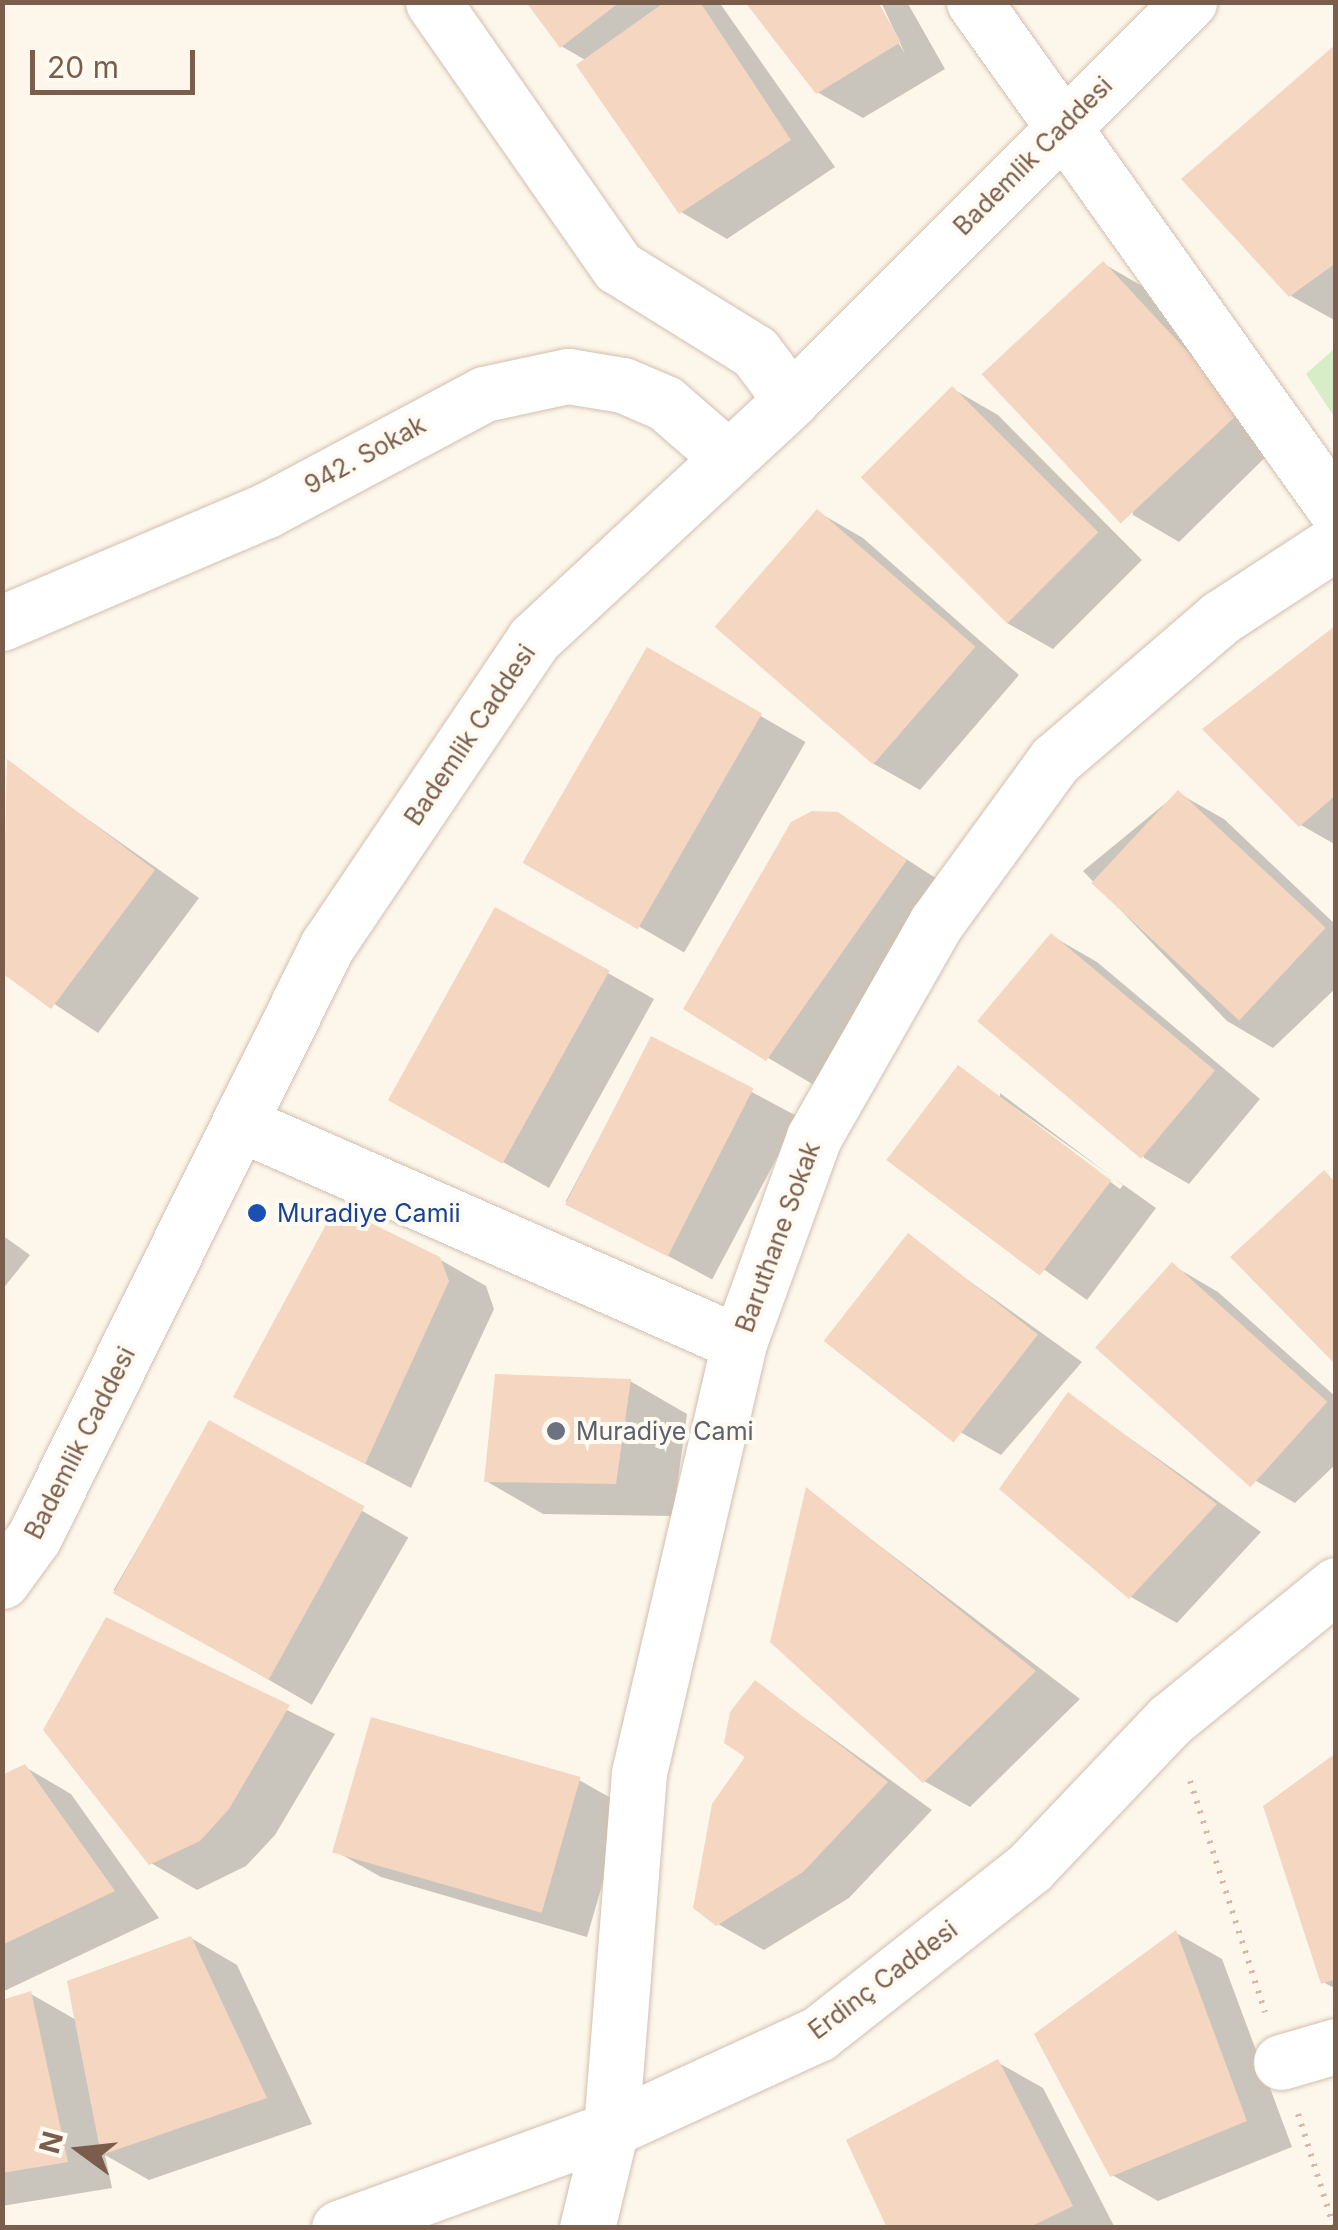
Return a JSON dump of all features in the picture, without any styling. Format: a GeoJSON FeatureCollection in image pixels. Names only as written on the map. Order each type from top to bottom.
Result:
{"type":"FeatureCollection","features":[{"type":"Feature","properties":{"kind":"street"},"geometry":{"type":"LineString","coordinates":[[433,2],[618,268],[755,352],[791,400]]}},
{"type":"Feature","properties":{"kind":"street"},"geometry":{"type":"LineString","coordinates":[[974,2],[1058,128],[1336,510]]}},
{"type":"Feature","properties":{"kind":"street","name":"Bademlik Caddesi"},"geometry":{"type":"LineString","coordinates":[[2,1582],[34,1538],[326,946],[534,639],[725,454],[791,400],[1058,128],[1188,2]]}},
{"type":"Feature","properties":{"kind":"street","name":"942. Sokak"},"geometry":{"type":"LineString","coordinates":[[2,623],[264,511],[484,394],[568,376],[623,386],[665,403],[725,454]]}},
{"type":"Feature","properties":{"kind":"street","name":"Baruthane Sokak"},"geometry":{"type":"LineString","coordinates":[[587,2228],[611,2129],[639,1773],[739,1343],[814,1137],[936,923],[1054,760],[1220,618],[1336,542]]}},
{"type":"Feature","properties":{"kind":"street"},"geometry":{"type":"LineString","coordinates":[[239,1123],[739,1343]]}},
{"type":"Feature","properties":{"kind":"street","name":"Erdinç Caddesi"},"geometry":{"type":"LineString","coordinates":[[338,2228],[611,2129],[818,2034],[1030,1867],[1170,1720],[1336,1585]]}},
{"type":"Feature","properties":{"kind":"street"},"geometry":{"type":"LineString","coordinates":[[1281,2062],[1336,2046]]}},
{"type":"Feature","properties":{"kind":"path"},"geometry":{"type":"LineString","coordinates":[[1170,1720],[1334,2228]]}},
{"type":"Feature","properties":{"kind":"green space"},"geometry":{"type":"Polygon","coordinates":[[[1335,348],[1335,418],[1306,374],[1335,348]]]}},
{"type":"Feature","properties":{"kind":"building"},"geometry":{"type":"Polygon","coordinates":[[[526,2],[620,2],[560,48],[526,2]]]}},
{"type":"Feature","properties":{"kind":"building"},"geometry":{"type":"Polygon","coordinates":[[[665,2],[700,2],[791,140],[679,214],[576,65],[665,2]]]}},
{"type":"Feature","properties":{"kind":"building"},"geometry":{"type":"Polygon","coordinates":[[[745,2],[878,2],[901,42],[816,94],[745,2]]]}},
{"type":"Feature","properties":{"kind":"building"},"geometry":{"type":"Polygon","coordinates":[[[1336,44],[1336,263],[1289,297],[1181,179],[1336,44]]]}},
{"type":"Feature","properties":{"kind":"building"},"geometry":{"type":"Polygon","coordinates":[[[1103,261],[1242,410],[1121,523],[982,374],[1103,261]]]}},
{"type":"Feature","properties":{"kind":"building"},"geometry":{"type":"Polygon","coordinates":[[[952,386],[1098,532],[1007,624],[861,477],[952,386]]]}},
{"type":"Feature","properties":{"kind":"building"},"geometry":{"type":"Polygon","coordinates":[[[817,509],[975,647],[873,765],[715,627],[817,509]]]}},
{"type":"Feature","properties":{"kind":"building"},"geometry":{"type":"Polygon","coordinates":[[[1336,625],[1336,795],[1299,827],[1202,729],[1336,625]]]}},
{"type":"Feature","properties":{"kind":"building"},"geometry":{"type":"Polygon","coordinates":[[[647,647],[762,714],[638,929],[522,863],[647,647]]]}},
{"type":"Feature","properties":{"kind":"building"},"geometry":{"type":"Polygon","coordinates":[[[7,759],[155,870],[51,1009],[2,973],[7,759]]]}},
{"type":"Feature","properties":{"kind":"building"},"geometry":{"type":"Polygon","coordinates":[[[1178,790],[1326,928],[1239,1021],[1091,883],[1178,790]]]}},
{"type":"Feature","properties":{"kind":"building"},"geometry":{"type":"Polygon","coordinates":[[[812,811],[838,812],[907,860],[766,1061],[683,1009],[791,822],[812,811]]]}},
{"type":"Feature","properties":{"kind":"building"},"geometry":{"type":"Polygon","coordinates":[[[495,907],[610,971],[502,1164],[388,1100],[495,907]]]}},
{"type":"Feature","properties":{"kind":"building"},"geometry":{"type":"Polygon","coordinates":[[[1051,933],[1215,1071],[1141,1159],[977,1021],[1051,933]]]}},
{"type":"Feature","properties":{"kind":"building"},"geometry":{"type":"Polygon","coordinates":[[[651,1036],[753,1088],[668,1257],[565,1204],[651,1036]]]}},
{"type":"Feature","properties":{"kind":"building"},"geometry":{"type":"Polygon","coordinates":[[[958,1065],[1111,1181],[1040,1276],[886,1160],[958,1065]]]}},
{"type":"Feature","properties":{"kind":"building"},"geometry":{"type":"Polygon","coordinates":[[[1324,1170],[1336,1183],[1336,1365],[1230,1257],[1324,1170]]]}},
{"type":"Feature","properties":{"kind":"building"},"geometry":{"type":"Polygon","coordinates":[[[336,1206],[440,1257],[449,1281],[365,1464],[233,1397],[336,1206]]]}},
{"type":"Feature","properties":{"kind":"building"},"geometry":{"type":"Polygon","coordinates":[[[908,1233],[1038,1335],[954,1443],[824,1341],[908,1233]]]}},
{"type":"Feature","properties":{"kind":"building"},"geometry":{"type":"Polygon","coordinates":[[[1172,1262],[1327,1402],[1250,1487],[1095,1347],[1172,1262]]]}},
{"type":"Feature","properties":{"kind":"building","name":"Muradiye Cami"},"geometry":{"type":"Polygon","coordinates":[[[495,1374],[631,1379],[616,1484],[484,1482],[495,1374]]]}},
{"type":"Feature","properties":{"kind":"building"},"geometry":{"type":"Polygon","coordinates":[[[1068,1392],[1217,1504],[1129,1599],[999,1489],[1068,1392]]]}},
{"type":"Feature","properties":{"kind":"building"},"geometry":{"type":"Polygon","coordinates":[[[209,1420],[365,1506],[269,1679],[113,1593],[209,1420]]]}},
{"type":"Feature","properties":{"kind":"building"},"geometry":{"type":"Polygon","coordinates":[[[806,1487],[1036,1671],[923,1783],[770,1642],[806,1487]]]}},
{"type":"Feature","properties":{"kind":"building"},"geometry":{"type":"Polygon","coordinates":[[[106,1617],[290,1705],[229,1809],[200,1841],[149,1865],[43,1730],[106,1617]]]}},
{"type":"Feature","properties":{"kind":"building"},"geometry":{"type":"Polygon","coordinates":[[[755,1680],[888,1782],[803,1872],[716,1926],[693,1908],[712,1804],[745,1757],[724,1743],[730,1712],[755,1680]]]}},
{"type":"Feature","properties":{"kind":"building"},"geometry":{"type":"Polygon","coordinates":[[[371,1717],[581,1777],[542,1913],[332,1853],[371,1717]]]}},
{"type":"Feature","properties":{"kind":"building"},"geometry":{"type":"Polygon","coordinates":[[[1336,1753],[1336,1979],[1321,1984],[1263,1806],[1336,1753]]]}},
{"type":"Feature","properties":{"kind":"building"},"geometry":{"type":"Polygon","coordinates":[[[25,1764],[115,1891],[2,1945],[2,1775],[25,1764]]]}},
{"type":"Feature","properties":{"kind":"building"},"geometry":{"type":"Polygon","coordinates":[[[1176,1930],[1247,2121],[1110,2177],[1034,2034],[1176,1930]]]}},
{"type":"Feature","properties":{"kind":"building"},"geometry":{"type":"Polygon","coordinates":[[[191,1936],[267,2098],[101,2155],[67,1981],[191,1936]]]}},
{"type":"Feature","properties":{"kind":"building"},"geometry":{"type":"Polygon","coordinates":[[[31,1991],[68,2162],[2,2173],[2,2000],[31,1991]]]}},
{"type":"Feature","properties":{"kind":"building"},"geometry":{"type":"Polygon","coordinates":[[[998,2059],[1073,2206],[1028,2228],[887,2228],[846,2140],[998,2059]]]}},
{"type":"Feature","properties":{"kind":"place","name":"Muradiye Camii"},"geometry":{"type":"Point","coordinates":[257,1213]}},
{"type":"Feature","properties":{"kind":"place","name":"Muradiye Cami"},"geometry":{"type":"Point","coordinates":[556,1431]}}]}
